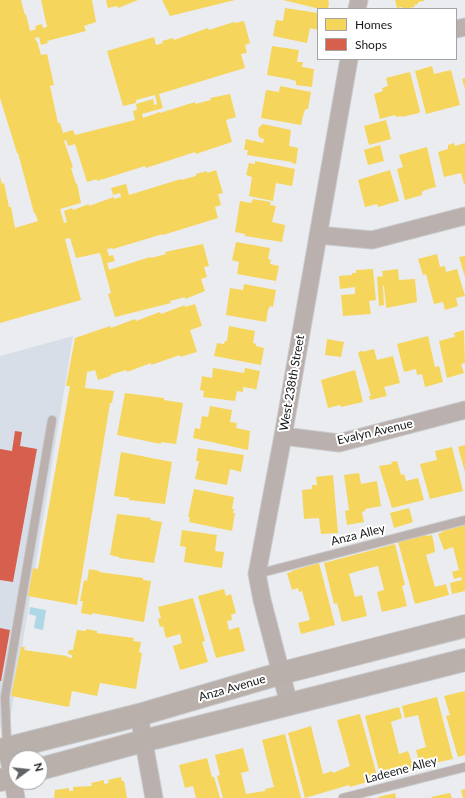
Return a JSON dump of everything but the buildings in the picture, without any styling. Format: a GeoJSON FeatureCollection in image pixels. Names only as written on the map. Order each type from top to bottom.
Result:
{"type":"FeatureCollection","features":[{"type":"Feature","properties":{"kind":"main road","name":"Anza Avenue"},"geometry":{"type":"LineString","coordinates":[[4,749],[139,714],[282,673],[465,626]]}},
{"type":"Feature","properties":{"kind":"main road"},"geometry":{"type":"LineString","coordinates":[[48,767],[143,741],[465,660]]}},
{"type":"Feature","properties":{"kind":"street","name":"West 238th Street"},"geometry":{"type":"LineString","coordinates":[[289,704],[262,600],[257,574],[283,436],[349,60]]}},
{"type":"Feature","properties":{"kind":"street"},"geometry":{"type":"LineString","coordinates":[[318,235],[372,240],[465,216]]}},
{"type":"Feature","properties":{"kind":"street","name":"Evalyn Avenue"},"geometry":{"type":"LineString","coordinates":[[283,436],[339,443],[465,410]]}},
{"type":"Feature","properties":{"kind":"street"},"geometry":{"type":"LineString","coordinates":[[139,714],[154,798]]}},
{"type":"Feature","properties":{"kind":"street"},"geometry":{"type":"LineString","coordinates":[[4,749],[8,768]]}},
{"type":"Feature","properties":{"kind":"lane"},"geometry":{"type":"LineString","coordinates":[[4,749],[4,697],[52,420]]}},
{"type":"Feature","properties":{"kind":"lane","name":"Anza Alley"},"geometry":{"type":"LineString","coordinates":[[257,574],[465,520]]}},
{"type":"Feature","properties":{"kind":"lane","name":"Ladeene Alley"},"geometry":{"type":"LineString","coordinates":[[343,798],[465,767]]}},
{"type":"Feature","properties":{"kind":"shaded area"},"geometry":{"type":"Polygon","coordinates":[[[73,336],[9,727],[0,729],[0,356],[73,336]]]}},
{"type":"Feature","properties":{"kind":"water"},"geometry":{"type":"Polygon","coordinates":[[[30,607],[46,610],[43,630],[34,628],[36,616],[29,614],[30,607]]]}}]}
